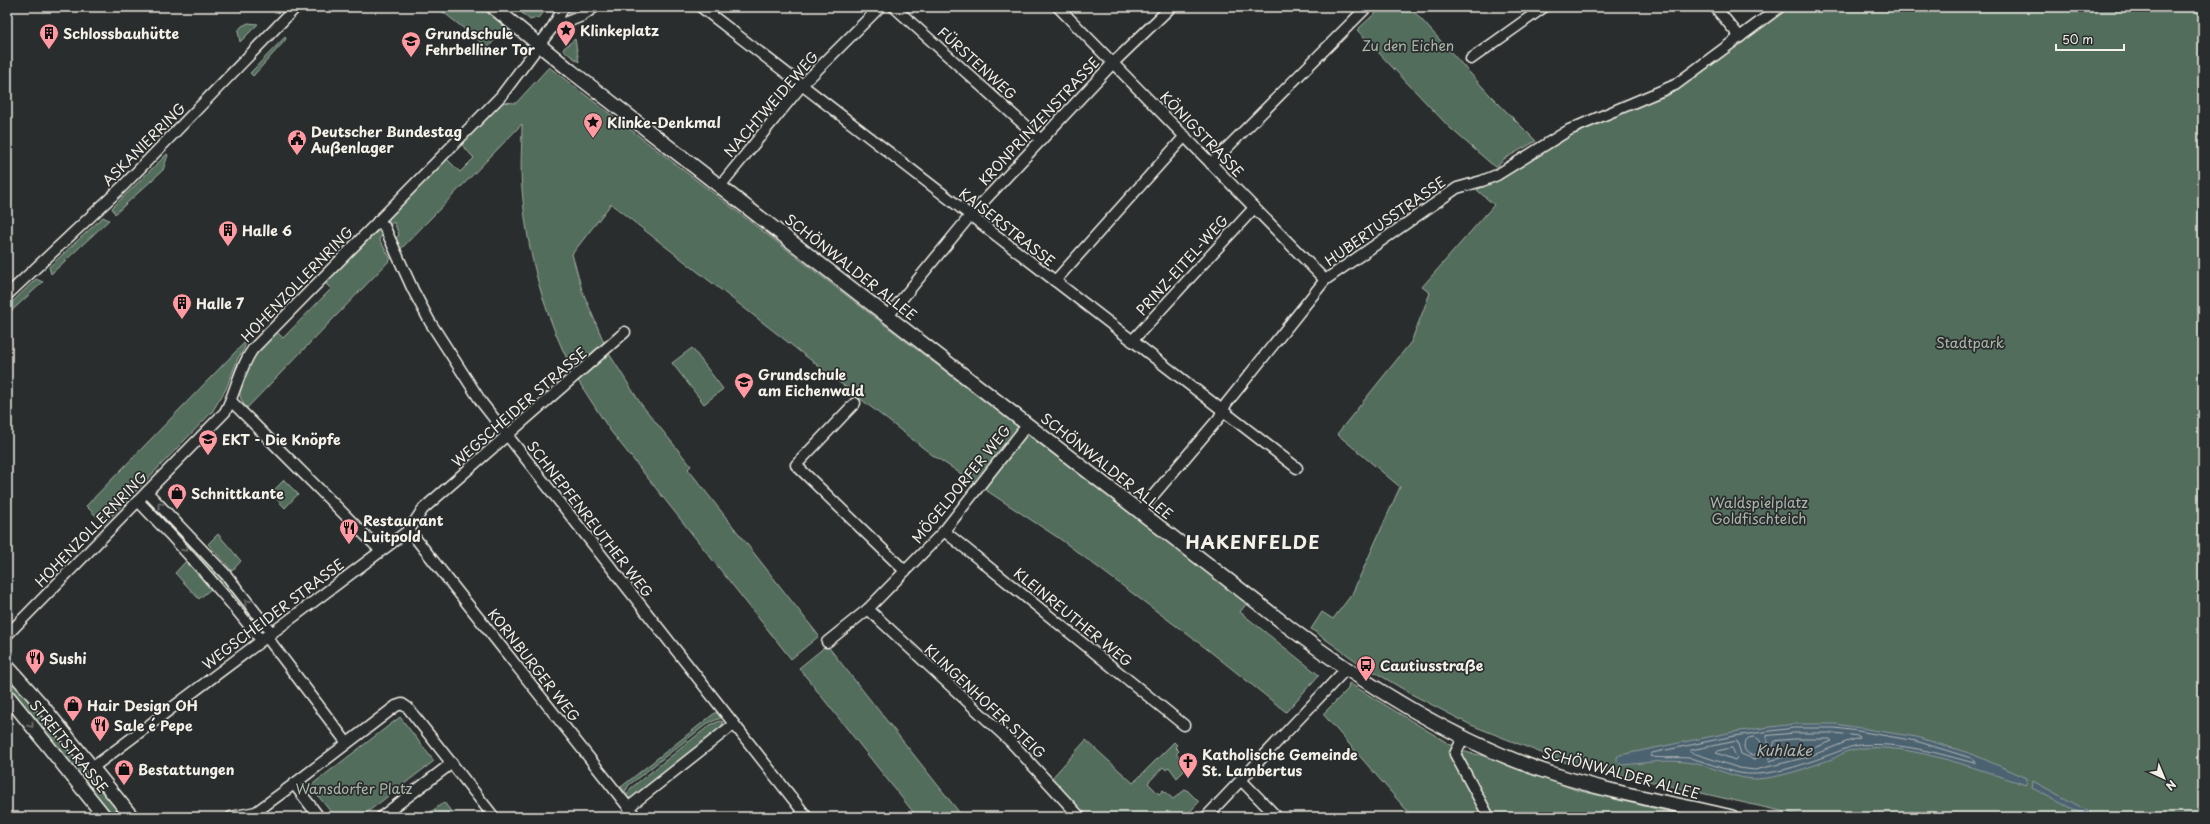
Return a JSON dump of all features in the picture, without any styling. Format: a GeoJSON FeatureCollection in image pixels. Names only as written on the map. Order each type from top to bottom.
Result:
{"type":"FeatureCollection","features":[{"type":"Feature","properties":{"kind":"main road","name":"SCHÖNWALDER ALLEE"},"geometry":{"type":"LineString","coordinates":[[493,7],[539,45],[720,186],[1346,669],[1412,710],[1505,756],[1553,774],[1732,817]]}},
{"type":"Feature","properties":{"kind":"main road","name":"STREITSTRASSE"},"geometry":{"type":"LineString","coordinates":[[7,666],[132,817]]}},
{"type":"Feature","properties":{"kind":"main road","name":"STREITSTRASSE"},"geometry":{"type":"LineString","coordinates":[[7,695],[105,817]]}},
{"type":"Feature","properties":{"kind":"street","name":"ASKANIERRING"},"geometry":{"type":"LineString","coordinates":[[7,295],[122,187],[296,7]]}},
{"type":"Feature","properties":{"kind":"street","name":"HOHENZOLLERNRING"},"geometry":{"type":"LineString","coordinates":[[7,635],[224,412],[231,401],[242,365],[253,349],[501,96],[552,28],[564,7]]}},
{"type":"Feature","properties":{"kind":"street"},"geometry":{"type":"LineString","coordinates":[[552,28],[582,16],[595,7]]}},
{"type":"Feature","properties":{"kind":"street","name":"KAISERSTRASSE"},"geometry":{"type":"LineString","coordinates":[[701,7],[1297,468]]}},
{"type":"Feature","properties":{"kind":"street","name":"NACHTWEIDEWEG"},"geometry":{"type":"LineString","coordinates":[[720,186],[802,85],[880,7]]}},
{"type":"Feature","properties":{"kind":"street","name":"FÜRSTENWEG"},"geometry":{"type":"LineString","coordinates":[[894,7],[1041,140]]}},
{"type":"Feature","properties":{"kind":"street","name":"KÖNIGSTRASSE"},"geometry":{"type":"LineString","coordinates":[[1058,7],[1186,136],[1211,164],[1325,280]]}},
{"type":"Feature","properties":{"kind":"street","name":"KRONPRINZENSTRASSE"},"geometry":{"type":"LineString","coordinates":[[888,316],[970,216],[1113,63],[1171,7]]}},
{"type":"Feature","properties":{"kind":"street"},"geometry":{"type":"LineString","coordinates":[[1211,164],[1367,7]]}},
{"type":"Feature","properties":{"kind":"street"},"geometry":{"type":"LineString","coordinates":[[1471,59],[1544,7]]}},
{"type":"Feature","properties":{"kind":"street"},"geometry":{"type":"LineString","coordinates":[[1715,7],[1740,37]]}},
{"type":"Feature","properties":{"kind":"street","name":"HUBERTUSSTRASSE"},"geometry":{"type":"LineString","coordinates":[[1140,511],[1219,418],[1222,410],[1325,280],[1457,188],[1497,175],[1569,130],[1608,112],[1662,92],[1675,85],[1780,7]]}},
{"type":"Feature","properties":{"kind":"street"},"geometry":{"type":"LineString","coordinates":[[1055,281],[1186,136]]}},
{"type":"Feature","properties":{"kind":"street","name":"PRINZ-EITEL-WEG"},"geometry":{"type":"LineString","coordinates":[[1132,341],[1254,208]]}},
{"type":"Feature","properties":{"kind":"street","name":"SCHNEPFENREUTHER WEG"},"geometry":{"type":"LineString","coordinates":[[378,221],[384,226],[413,290],[449,353],[506,436],[808,817]]}},
{"type":"Feature","properties":{"kind":"street","name":"WEGSCHEIDER STRASSE"},"geometry":{"type":"LineString","coordinates":[[92,768],[380,550],[409,530],[423,510],[625,332]]}},
{"type":"Feature","properties":{"kind":"street"},"geometry":{"type":"LineString","coordinates":[[231,401],[380,550]]}},
{"type":"Feature","properties":{"kind":"street"},"geometry":{"type":"LineString","coordinates":[[854,403],[796,465],[905,571]]}},
{"type":"Feature","properties":{"kind":"street","name":"MÖGELDORFER WEG"},"geometry":{"type":"LineString","coordinates":[[827,642],[868,609],[944,531],[1028,424]]}},
{"type":"Feature","properties":{"kind":"street"},"geometry":{"type":"LineString","coordinates":[[147,492],[216,564],[266,636],[347,743]]}},
{"type":"Feature","properties":{"kind":"street"},"geometry":{"type":"LineString","coordinates":[[138,501],[183,546],[219,587],[266,636]]}},
{"type":"Feature","properties":{"kind":"street","name":"KORNBURGER WEG"},"geometry":{"type":"LineString","coordinates":[[409,530],[636,817]]}},
{"type":"Feature","properties":{"kind":"street","name":"KLEINREUTHER WEG"},"geometry":{"type":"LineString","coordinates":[[944,531],[1184,725]]}},
{"type":"Feature","properties":{"kind":"street","name":"KLINGENHOFER STEIG"},"geometry":{"type":"LineString","coordinates":[[868,609],[1011,742],[1080,817]]}},
{"type":"Feature","properties":{"kind":"street"},"geometry":{"type":"LineString","coordinates":[[1206,817],[1346,669]]}},
{"type":"Feature","properties":{"kind":"street"},"geometry":{"type":"LineString","coordinates":[[230,817],[256,812],[396,706],[402,704],[408,708],[494,817]]}},
{"type":"Feature","properties":{"kind":"street"},"geometry":{"type":"LineString","coordinates":[[628,807],[734,724]]}},
{"type":"Feature","properties":{"kind":"street"},"geometry":{"type":"LineString","coordinates":[[1464,736],[1455,754],[1489,817]]}},
{"type":"Feature","properties":{"kind":"street"},"geometry":{"type":"LineString","coordinates":[[381,817],[452,763]]}},
{"type":"Feature","properties":{"kind":"street"},"geometry":{"type":"LineString","coordinates":[[1242,780],[1277,817]]}},
{"type":"Feature","properties":{"kind":"street"},"geometry":{"type":"LineString","coordinates":[[294,784],[319,817]]}},
{"type":"Feature","properties":{"kind":"green space"},"geometry":{"type":"Polygon","coordinates":[[[437,7],[483,7],[510,29],[508,33],[499,34],[488,48],[437,7]]]}},
{"type":"Feature","properties":{"kind":"green space"},"geometry":{"type":"Polygon","coordinates":[[[515,7],[547,7],[540,17],[530,20],[515,7]]]}},
{"type":"Feature","properties":{"kind":"green space","name":"Zu den Eichen"},"geometry":{"type":"Polygon","coordinates":[[[1382,7],[1410,7],[1489,94],[1536,141],[1504,159],[1496,168],[1450,128],[1357,30],[1382,7]]]}},
{"type":"Feature","properties":{"kind":"green space","name":"Stadtpark"},"geometry":{"type":"Polygon","coordinates":[[[1787,7],[2203,7],[2203,817],[1807,817],[1564,762],[1471,725],[1413,695],[1356,661],[1311,629],[1322,612],[1333,619],[1352,594],[1400,487],[1337,434],[1411,342],[1430,293],[1422,287],[1494,205],[1477,190],[1553,144],[1603,118],[1669,95],[1787,7]]]}},
{"type":"Feature","properties":{"kind":"green space"},"geometry":{"type":"Polygon","coordinates":[[[248,23],[258,24],[240,42],[238,31],[242,26],[248,23]]]}},
{"type":"Feature","properties":{"kind":"green space"},"geometry":{"type":"Polygon","coordinates":[[[285,37],[286,39],[282,44],[253,76],[250,73],[285,37]]]}},
{"type":"Feature","properties":{"kind":"green space"},"geometry":{"type":"Polygon","coordinates":[[[575,39],[579,62],[563,50],[575,39]]]}},
{"type":"Feature","properties":{"kind":"green space"},"geometry":{"type":"Polygon","coordinates":[[[549,67],[1247,603],[1240,612],[1319,675],[1286,712],[1207,649],[1060,539],[931,454],[611,204],[572,254],[582,290],[605,345],[574,373],[563,351],[546,306],[539,284],[528,237],[522,189],[522,124],[399,251],[394,240],[399,235],[394,222],[389,226],[388,223],[390,217],[447,159],[460,172],[474,158],[461,144],[501,102],[516,103],[549,67]]]}},
{"type":"Feature","properties":{"kind":"green space"},"geometry":{"type":"Polygon","coordinates":[[[167,154],[168,155],[163,170],[115,214],[112,208],[167,154]]]}},
{"type":"Feature","properties":{"kind":"green space"},"geometry":{"type":"Polygon","coordinates":[[[103,217],[109,220],[51,274],[49,267],[103,217]]]}},
{"type":"Feature","properties":{"kind":"green space"},"geometry":{"type":"Polygon","coordinates":[[[378,231],[381,231],[384,234],[379,239],[391,259],[247,408],[241,399],[240,389],[242,378],[254,357],[277,332],[283,338],[331,289],[325,283],[378,231]]]}},
{"type":"Feature","properties":{"kind":"green space"},"geometry":{"type":"Polygon","coordinates":[[[36,279],[43,282],[7,315],[7,307],[36,279]]]}},
{"type":"Feature","properties":{"kind":"green space"},"geometry":{"type":"Polygon","coordinates":[[[246,341],[244,349],[238,358],[226,389],[212,412],[104,524],[86,506],[246,341]]]}},
{"type":"Feature","properties":{"kind":"green space"},"geometry":{"type":"Polygon","coordinates":[[[692,348],[723,389],[704,404],[672,363],[692,348]]]}},
{"type":"Feature","properties":{"kind":"green space"},"geometry":{"type":"Polygon","coordinates":[[[608,352],[641,404],[691,466],[688,469],[819,636],[791,659],[609,429],[577,379],[608,352]]]}},
{"type":"Feature","properties":{"kind":"green space"},"geometry":{"type":"Polygon","coordinates":[[[284,480],[298,494],[285,508],[271,493],[284,480]]]}},
{"type":"Feature","properties":{"kind":"green space"},"geometry":{"type":"Polygon","coordinates":[[[154,504],[204,554],[259,624],[255,627],[151,507],[154,504]]]}},
{"type":"Feature","properties":{"kind":"green space"},"geometry":{"type":"Polygon","coordinates":[[[218,534],[241,561],[232,571],[208,544],[218,534]]]}},
{"type":"Feature","properties":{"kind":"green space"},"geometry":{"type":"Polygon","coordinates":[[[187,560],[212,588],[199,599],[175,573],[187,560]]]}},
{"type":"Feature","properties":{"kind":"green space"},"geometry":{"type":"Polygon","coordinates":[[[826,646],[830,649],[963,817],[917,817],[799,668],[826,646]]]}},
{"type":"Feature","properties":{"kind":"green space"},"geometry":{"type":"Polygon","coordinates":[[[7,675],[32,702],[126,817],[112,817],[7,687],[7,675]]]}},
{"type":"Feature","properties":{"kind":"green space"},"geometry":{"type":"Polygon","coordinates":[[[1349,683],[1456,748],[1469,753],[1486,756],[1576,790],[1691,817],[1483,817],[1481,814],[1477,817],[1429,817],[1427,814],[1410,814],[1323,714],[1348,689],[1349,683]]]}},
{"type":"Feature","properties":{"kind":"green space"},"geometry":{"type":"Polygon","coordinates":[[[716,712],[721,718],[708,723],[629,785],[625,792],[621,787],[716,712]]]}},
{"type":"Feature","properties":{"kind":"green space","name":"Wansdorfer Platz"},"geometry":{"type":"Polygon","coordinates":[[[400,717],[434,761],[361,817],[335,817],[310,786],[400,717]]]}},
{"type":"Feature","properties":{"kind":"green space"},"geometry":{"type":"Polygon","coordinates":[[[720,721],[723,722],[721,728],[634,799],[625,797],[631,788],[710,725],[720,721]]]}},
{"type":"Feature","properties":{"kind":"green space"},"geometry":{"type":"Polygon","coordinates":[[[1086,740],[1133,783],[1174,742],[1177,745],[1175,747],[1179,751],[1176,754],[1189,766],[1177,778],[1169,767],[1166,770],[1163,767],[1148,783],[1159,794],[1163,790],[1173,799],[1186,789],[1199,802],[1185,817],[1084,817],[1051,779],[1086,740]]]}},
{"type":"Feature","properties":{"kind":"green space"},"geometry":{"type":"Polygon","coordinates":[[[444,802],[455,817],[424,817],[444,802]]]}},
{"type":"Feature","properties":{"kind":"water","name":"Kuhlake"},"geometry":{"type":"Polygon","coordinates":[[[1794,724],[1835,724],[1917,737],[1972,754],[2027,778],[2026,785],[1937,757],[1889,748],[1867,748],[1848,751],[1832,759],[1795,772],[1775,777],[1756,779],[1748,779],[1687,762],[1678,761],[1622,765],[1617,761],[1617,757],[1620,755],[1733,732],[1794,724]]]}},
{"type":"Feature","properties":{"kind":"water"},"geometry":{"type":"Polygon","coordinates":[[[2033,781],[2099,817],[2088,817],[2032,788],[2033,781]]]}},
{"type":"Feature","properties":{"kind":"place","name":"Klinkeplatz"},"geometry":{"type":"Point","coordinates":[566,47]}},
{"type":"Feature","properties":{"kind":"place","name":"Schlossbauhütte"},"geometry":{"type":"Point","coordinates":[49,50]}},
{"type":"Feature","properties":{"kind":"place","name":"Grundschule Fehrbelliner Tor"},"geometry":{"type":"Point","coordinates":[411,58]}},
{"type":"Feature","properties":{"kind":"place","name":"Klinke-Denkmal"},"geometry":{"type":"Point","coordinates":[593,139]}},
{"type":"Feature","properties":{"kind":"place","name":"Deutscher Bundestag Außenlager"},"geometry":{"type":"Point","coordinates":[297,156]}},
{"type":"Feature","properties":{"kind":"place","name":"Halle 6"},"geometry":{"type":"Point","coordinates":[228,247]}},
{"type":"Feature","properties":{"kind":"place","name":"Halle 7"},"geometry":{"type":"Point","coordinates":[182,320]}},
{"type":"Feature","properties":{"kind":"place","name":"Grundschule am Eichenwald"},"geometry":{"type":"Point","coordinates":[744,399]}},
{"type":"Feature","properties":{"kind":"place","name":"EKT - Die Knöpfe"},"geometry":{"type":"Point","coordinates":[208,456]}},
{"type":"Feature","properties":{"kind":"place","name":"Schnittkante"},"geometry":{"type":"Point","coordinates":[177,510]}},
{"type":"Feature","properties":{"kind":"place","name":"Restaurant Luitpold"},"geometry":{"type":"Point","coordinates":[349,545]}},
{"type":"Feature","properties":{"kind":"place","name":"Sushi"},"geometry":{"type":"Point","coordinates":[35,675]}},
{"type":"Feature","properties":{"kind":"place","name":"Cautiusstraße"},"geometry":{"type":"Point","coordinates":[1366,682]}},
{"type":"Feature","properties":{"kind":"place","name":"Hair Design OH"},"geometry":{"type":"Point","coordinates":[73,722]}},
{"type":"Feature","properties":{"kind":"place","name":"Sale é Pepe"},"geometry":{"type":"Point","coordinates":[100,742]}},
{"type":"Feature","properties":{"kind":"place","name":"Katholische Gemeinde St. Lambertus"},"geometry":{"type":"Point","coordinates":[1188,779]}},
{"type":"Feature","properties":{"kind":"place","name":"Bestattungen"},"geometry":{"type":"Point","coordinates":[124,786]}},
{"type":"Feature","properties":{"kind":"district","name":"HAKENFELDE"},"geometry":{"type":"Point","coordinates":[1253,541]}},
{"type":"Feature","properties":{"kind":"park label","name":"Waldspielplatz Goldfischteich"},"geometry":{"type":"Point","coordinates":[1759,510]}}]}
